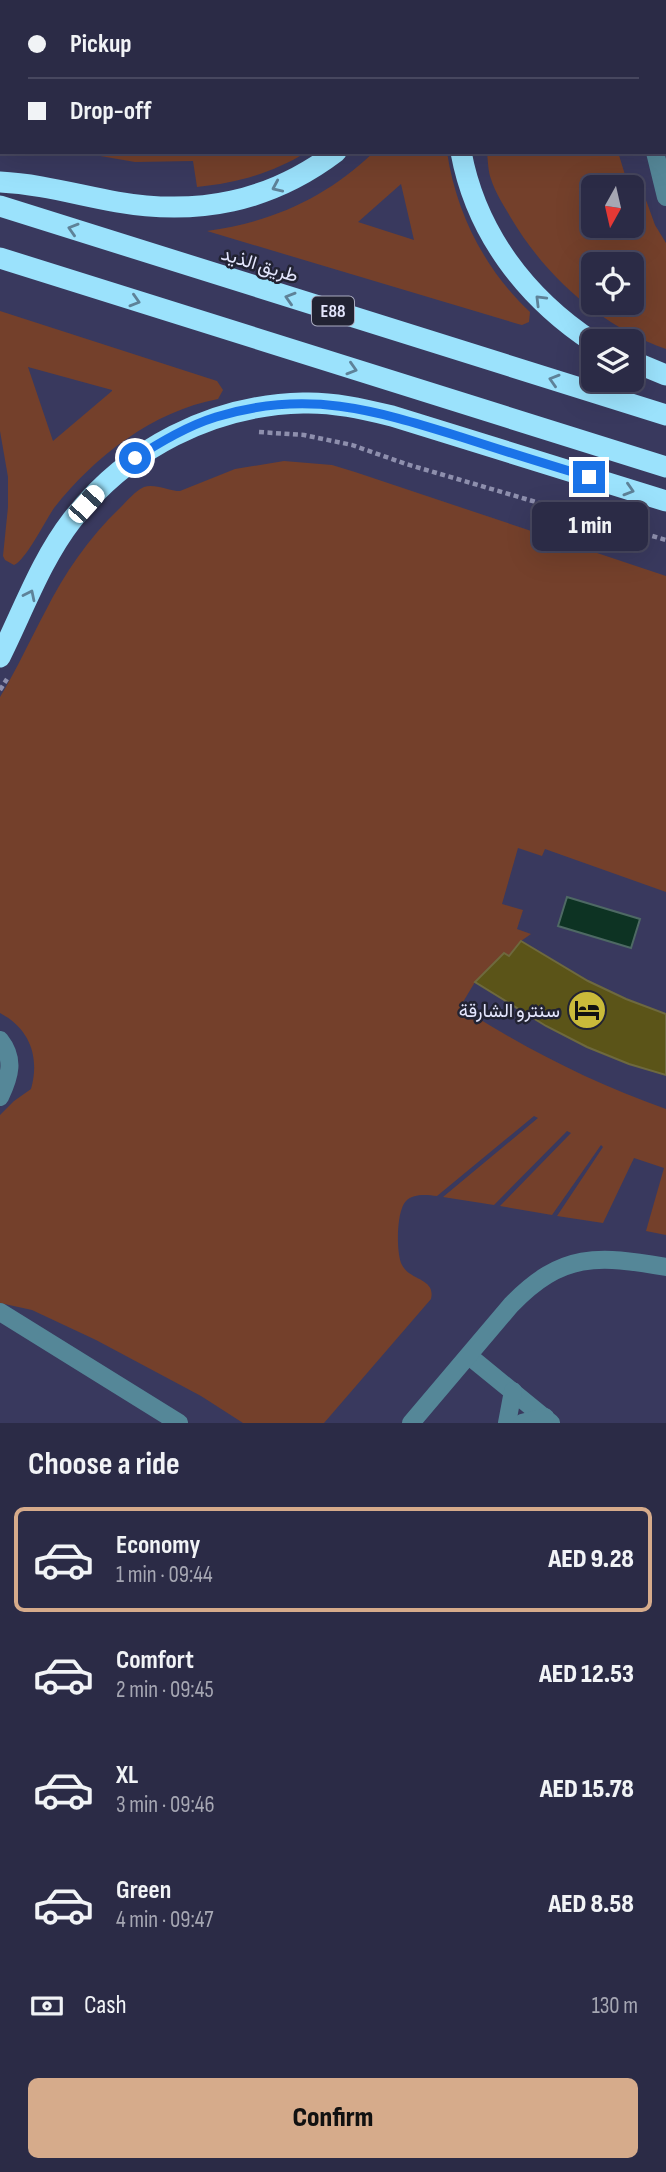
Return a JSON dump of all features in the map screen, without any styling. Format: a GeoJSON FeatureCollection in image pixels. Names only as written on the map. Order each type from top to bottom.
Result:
{"type":"FeatureCollection","features":[{"type":"Feature","properties":{"kind":"highway"},"geometry":{"type":"LineString","coordinates":[[0,182],[51,187],[117,202],[152,206],[212,206],[270,190],[297,178],[333,154]]}},
{"type":"Feature","properties":{"kind":"highway"},"geometry":{"type":"LineString","coordinates":[[462,154],[473,195],[501,253],[541,302],[581,334]]}},
{"type":"Feature","properties":{"kind":"highway","name":"طريق الذيد"},"geometry":{"type":"LineString","coordinates":[[0,206],[666,415]]}},
{"type":"Feature","properties":{"kind":"highway"},"geometry":{"type":"LineString","coordinates":[[0,258],[666,467]]}},
{"type":"Feature","properties":{"kind":"highway"},"geometry":{"type":"LineString","coordinates":[[644,367],[666,375]]}},
{"type":"Feature","properties":{"kind":"highway"},"geometry":{"type":"LineString","coordinates":[[5,665],[47,559],[71,521],[101,487],[135,458],[173,435],[215,417],[258,407],[303,403],[348,406],[392,416],[666,501]]}},
{"type":"Feature","properties":{"kind":"street"},"geometry":{"type":"LineString","coordinates":[[660,166],[666,197]]}},
{"type":"Feature","properties":{"kind":"street"},"geometry":{"type":"LineString","coordinates":[[0,1040],[7,1049],[10,1073],[0,1097]]}},
{"type":"Feature","properties":{"kind":"street"},"geometry":{"type":"LineString","coordinates":[[411,1423],[528,1287],[549,1273],[573,1263],[598,1258],[623,1259],[666,1267]]}},
{"type":"Feature","properties":{"kind":"street"},"geometry":{"type":"LineString","coordinates":[[0,1312],[179,1423]]}},
{"type":"Feature","properties":{"kind":"street"},"geometry":{"type":"LineString","coordinates":[[469,1356],[548,1420]]}},
{"type":"Feature","properties":{"kind":"street"},"geometry":{"type":"LineString","coordinates":[[508,1423],[513,1391]]}},
{"type":"Feature","properties":{"kind":"street"},"geometry":{"type":"LineString","coordinates":[[522,1423],[548,1420]]}},
{"type":"Feature","properties":{"kind":"path"},"geometry":{"type":"LineString","coordinates":[[257,432],[304,435],[352,444],[406,464],[666,540]]}},
{"type":"Feature","properties":{"kind":"path"},"geometry":{"type":"LineString","coordinates":[[0,690],[5,665]]}},
{"type":"Feature","properties":{"kind":"shaded area"},"geometry":{"type":"Polygon","coordinates":[[[89,154],[303,154],[254,176],[197,187],[193,161],[135,162],[89,154]]]}},
{"type":"Feature","properties":{"kind":"shaded area"},"geometry":{"type":"Polygon","coordinates":[[[372,154],[447,154],[457,197],[475,239],[499,278],[530,312],[529,322],[518,324],[207,231],[276,214],[317,195],[372,154]],[[401,184],[358,222],[414,240],[401,184]]]}},
{"type":"Feature","properties":{"kind":"shaded area"},"geometry":{"type":"Polygon","coordinates":[[[487,154],[619,154],[625,175],[581,175],[581,238],[644,238],[644,195],[655,225],[666,243],[666,349],[644,340],[644,329],[623,329],[601,315],[644,315],[644,252],[581,252],[581,300],[558,279],[525,240],[495,189],[487,154]]]}},
{"type":"Feature","properties":{"kind":"shaded area"},"geometry":{"type":"Polygon","coordinates":[[[0,311],[217,381],[223,390],[218,399],[194,405],[148,425],[106,454],[54,508],[30,548],[14,565],[3,556],[8,477],[0,431],[0,311]],[[28,367],[53,441],[112,390],[28,367]]]}},
{"type":"Feature","properties":{"kind":"shaded area"},"geometry":{"type":"Polygon","coordinates":[[[284,461],[332,465],[666,576],[666,892],[545,849],[542,856],[518,848],[502,904],[523,910],[517,929],[531,934],[521,941],[509,956],[504,954],[475,982],[460,1007],[560,1064],[666,1109],[666,1235],[646,1231],[664,1168],[634,1158],[603,1223],[557,1216],[603,1147],[601,1145],[552,1215],[500,1206],[571,1133],[567,1131],[494,1205],[443,1197],[538,1118],[534,1116],[437,1196],[417,1196],[406,1201],[399,1223],[400,1260],[406,1270],[430,1287],[431,1299],[324,1423],[243,1423],[201,1396],[96,1340],[32,1310],[0,1303],[0,1115],[31,1089],[34,1066],[30,1045],[25,1036],[19,1027],[0,1013],[0,697],[69,570],[98,531],[134,494],[148,486],[180,491],[235,469],[284,461]]]}},
{"type":"Feature","properties":{"kind":"shaded area"},"geometry":{"type":"Polygon","coordinates":[[[567,897],[640,919],[631,948],[558,926],[567,897]]]}},
{"type":"Feature","properties":{"kind":"building","name":"سنترو الشارقة"},"geometry":{"type":"Polygon","coordinates":[[[521,941],[588,981],[666,1014],[666,1075],[587,1047],[546,1026],[475,982],[504,953],[509,956],[521,941]]]}},
{"type":"Feature","properties":{"kind":"place","name":"سنترو الشارقة"},"geometry":{"type":"Point","coordinates":[587,1010]}},
{"type":"Feature","properties":{"kind":"route"},"geometry":{"type":"LineString","coordinates":[[135,458],[173,435],[215,417],[258,407],[303,403],[348,406],[392,416],[589,477]]}}]}
